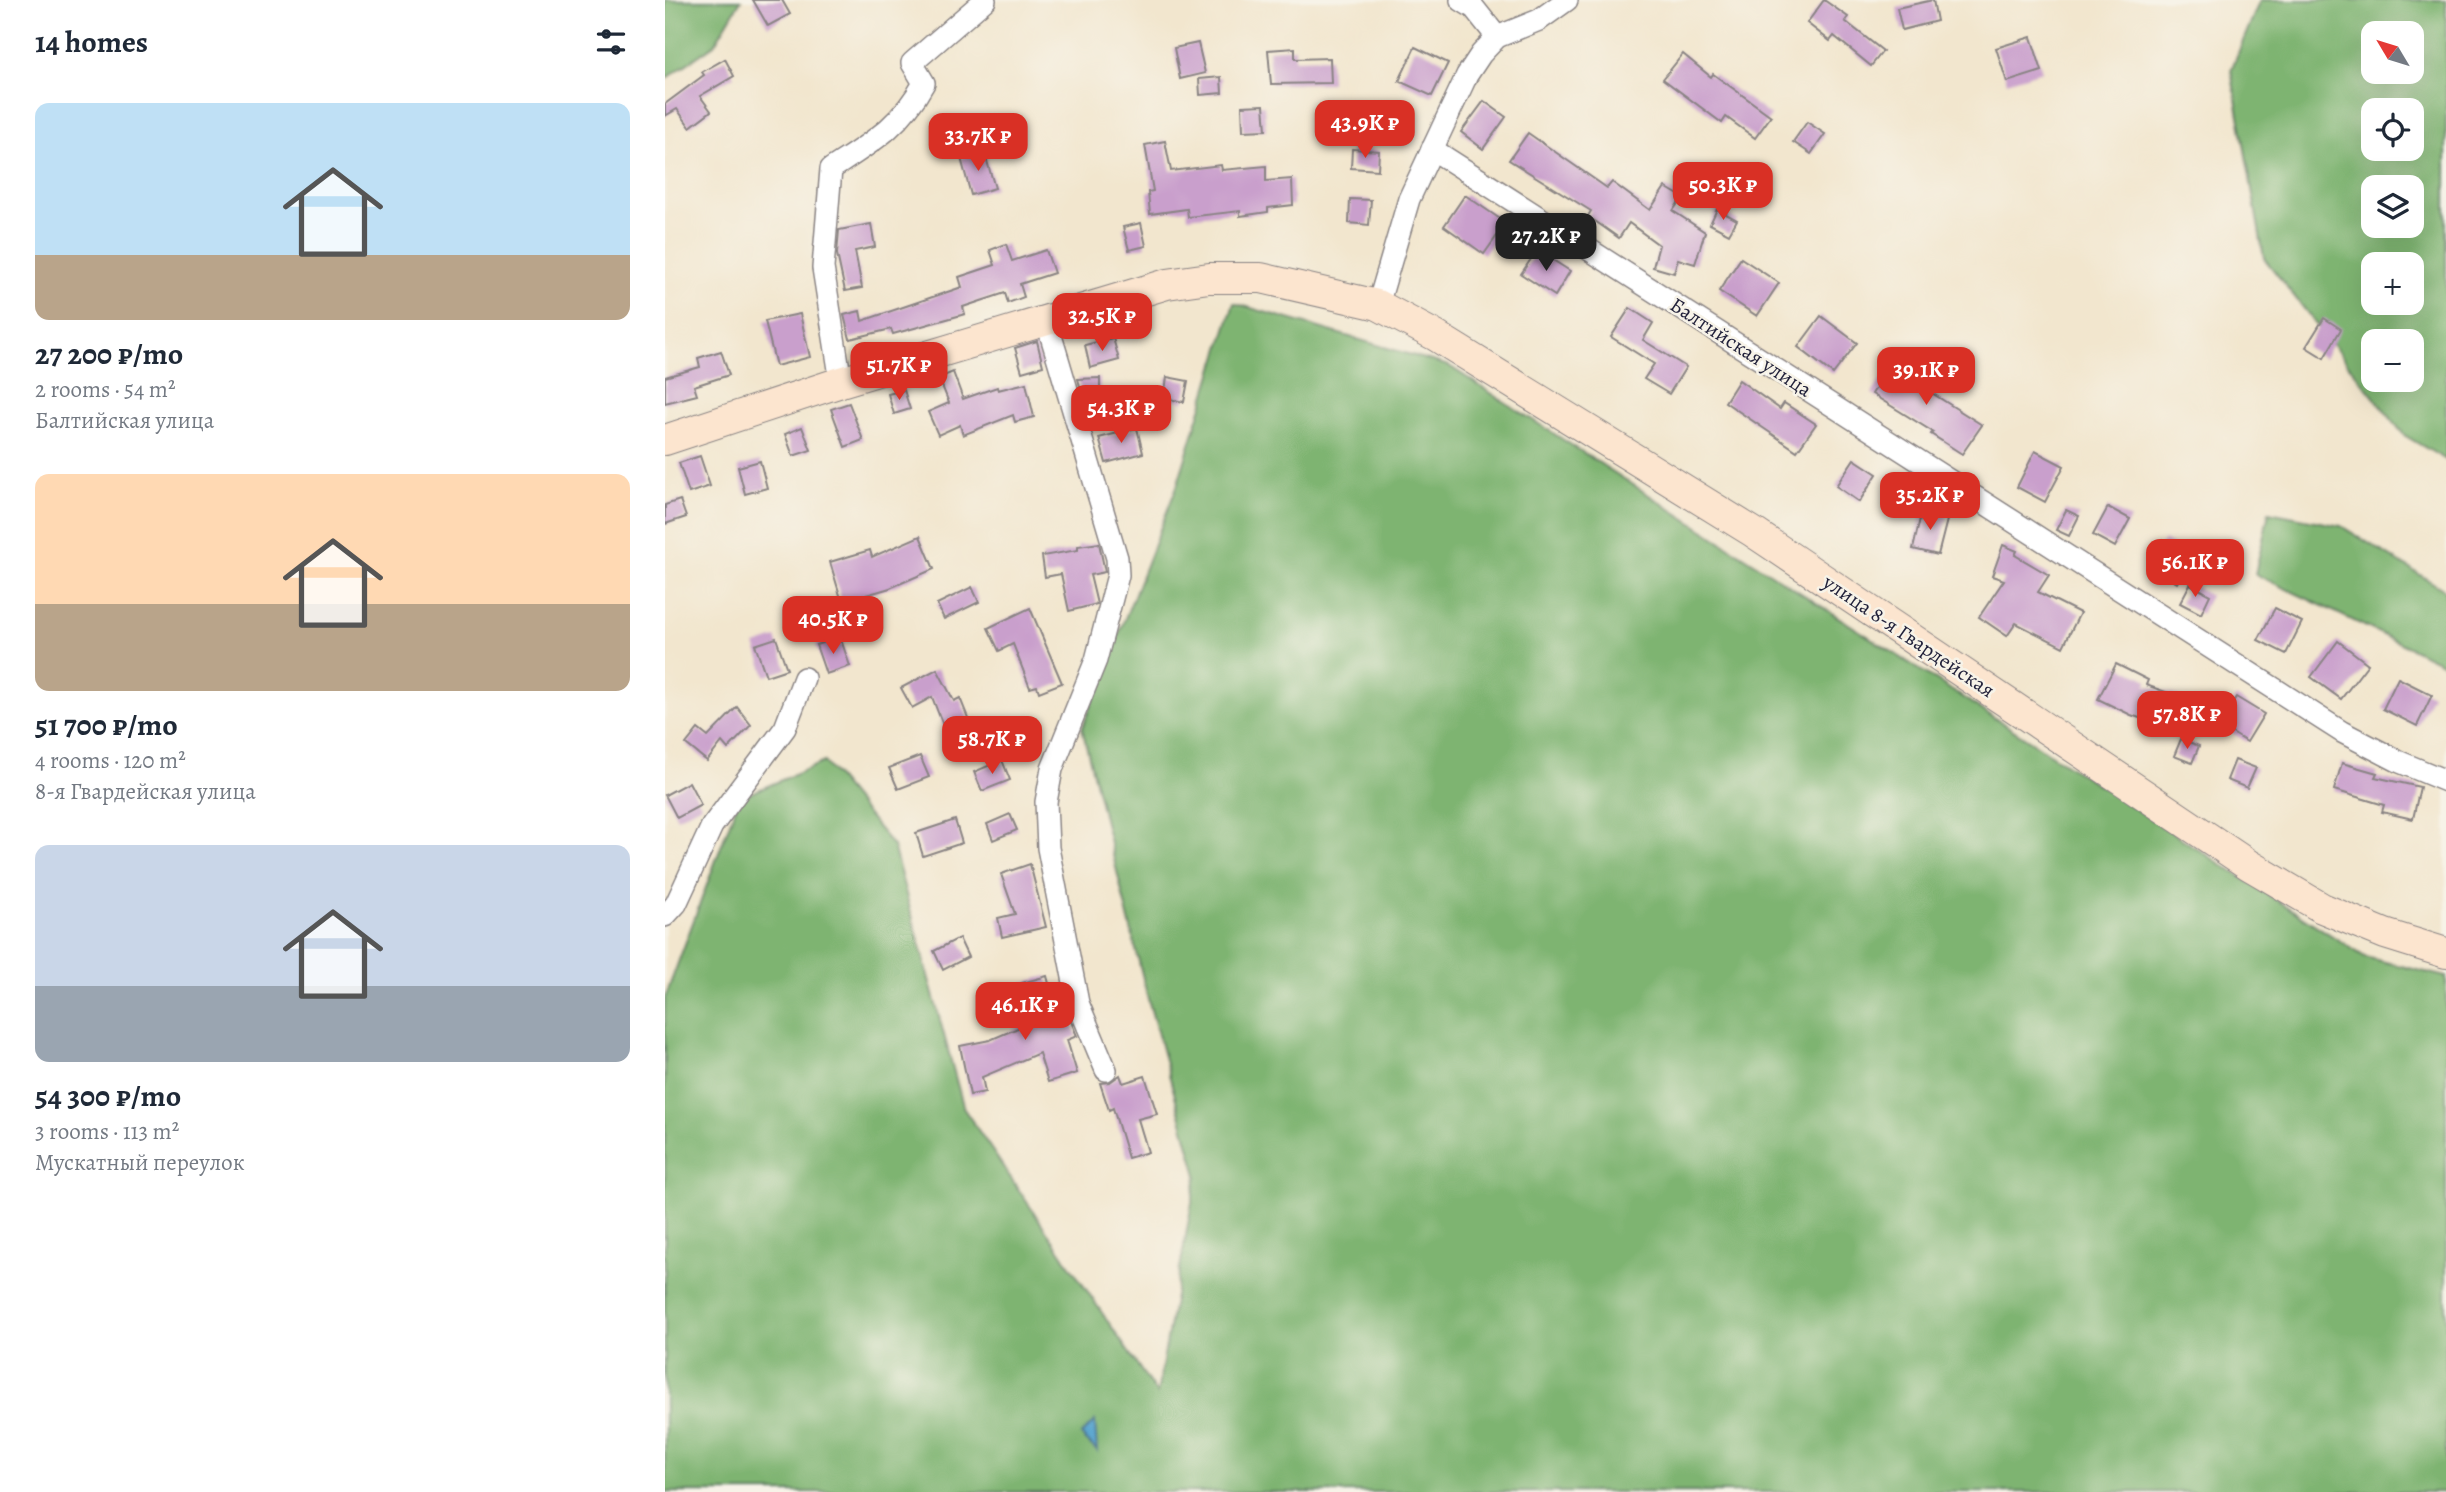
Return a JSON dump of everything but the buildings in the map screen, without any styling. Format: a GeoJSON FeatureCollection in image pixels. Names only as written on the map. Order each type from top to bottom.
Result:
{"type":"FeatureCollection","features":[{"type":"Feature","properties":{"kind":"street"},"geometry":{"type":"LineString","coordinates":[[841,382],[823,268],[831,169],[883,135],[900,120],[924,83],[912,63],[985,0]]}},
{"type":"Feature","properties":{"kind":"street"},"geometry":{"type":"LineString","coordinates":[[1461,0],[1474,8],[1497,37]]}},
{"type":"Feature","properties":{"kind":"street"},"geometry":{"type":"LineString","coordinates":[[1378,306],[1399,226],[1467,75],[1497,37],[1539,20],[1567,0]]}},
{"type":"Feature","properties":{"kind":"street","name":"Балтийская улица"},"geometry":{"type":"LineString","coordinates":[[1432,149],[2341,732],[2400,762],[2446,780]]}},
{"type":"Feature","properties":{"kind":"street","name":"улица 8-я Гвардейская"},"geometry":{"type":"LineString","coordinates":[[665,440],[841,382],[1167,284],[1209,278],[1261,278],[1378,306],[1436,336],[1753,532],[2249,865],[2322,908],[2385,934],[2446,953]]}},
{"type":"Feature","properties":{"kind":"street"},"geometry":{"type":"LineString","coordinates":[[1046,319],[1117,558],[1118,575],[1096,660],[1052,769],[1046,802],[1048,848],[1078,1003],[1106,1070]]}},
{"type":"Feature","properties":{"kind":"street"},"geometry":{"type":"LineString","coordinates":[[665,916],[676,904],[712,826],[785,728],[804,678]]}},
{"type":"Feature","properties":{"kind":"green space"},"geometry":{"type":"Polygon","coordinates":[[[665,0],[741,0],[714,45],[665,79],[665,0]]]}},
{"type":"Feature","properties":{"kind":"green space"},"geometry":{"type":"Polygon","coordinates":[[[2260,0],[2446,0],[2446,460],[2404,435],[2370,392],[2424,392],[2424,329],[2361,329],[2361,381],[2264,258],[2231,70],[2260,0]]]}},
{"type":"Feature","properties":{"kind":"green space"},"geometry":{"type":"Polygon","coordinates":[[[1234,303],[1449,366],[2365,957],[2446,977],[2446,1492],[665,1492],[665,998],[739,798],[824,762],[893,846],[964,1109],[1157,1394],[1197,1175],[1148,999],[1082,728],[1177,486],[1234,303]]]}},
{"type":"Feature","properties":{"kind":"green space"},"geometry":{"type":"Polygon","coordinates":[[[2269,512],[2341,526],[2446,591],[2446,665],[2255,574],[2269,512]]]}},
{"type":"Feature","properties":{"kind":"water"},"geometry":{"type":"Polygon","coordinates":[[[1095,1421],[1097,1451],[1081,1435],[1095,1421]]]}}]}
